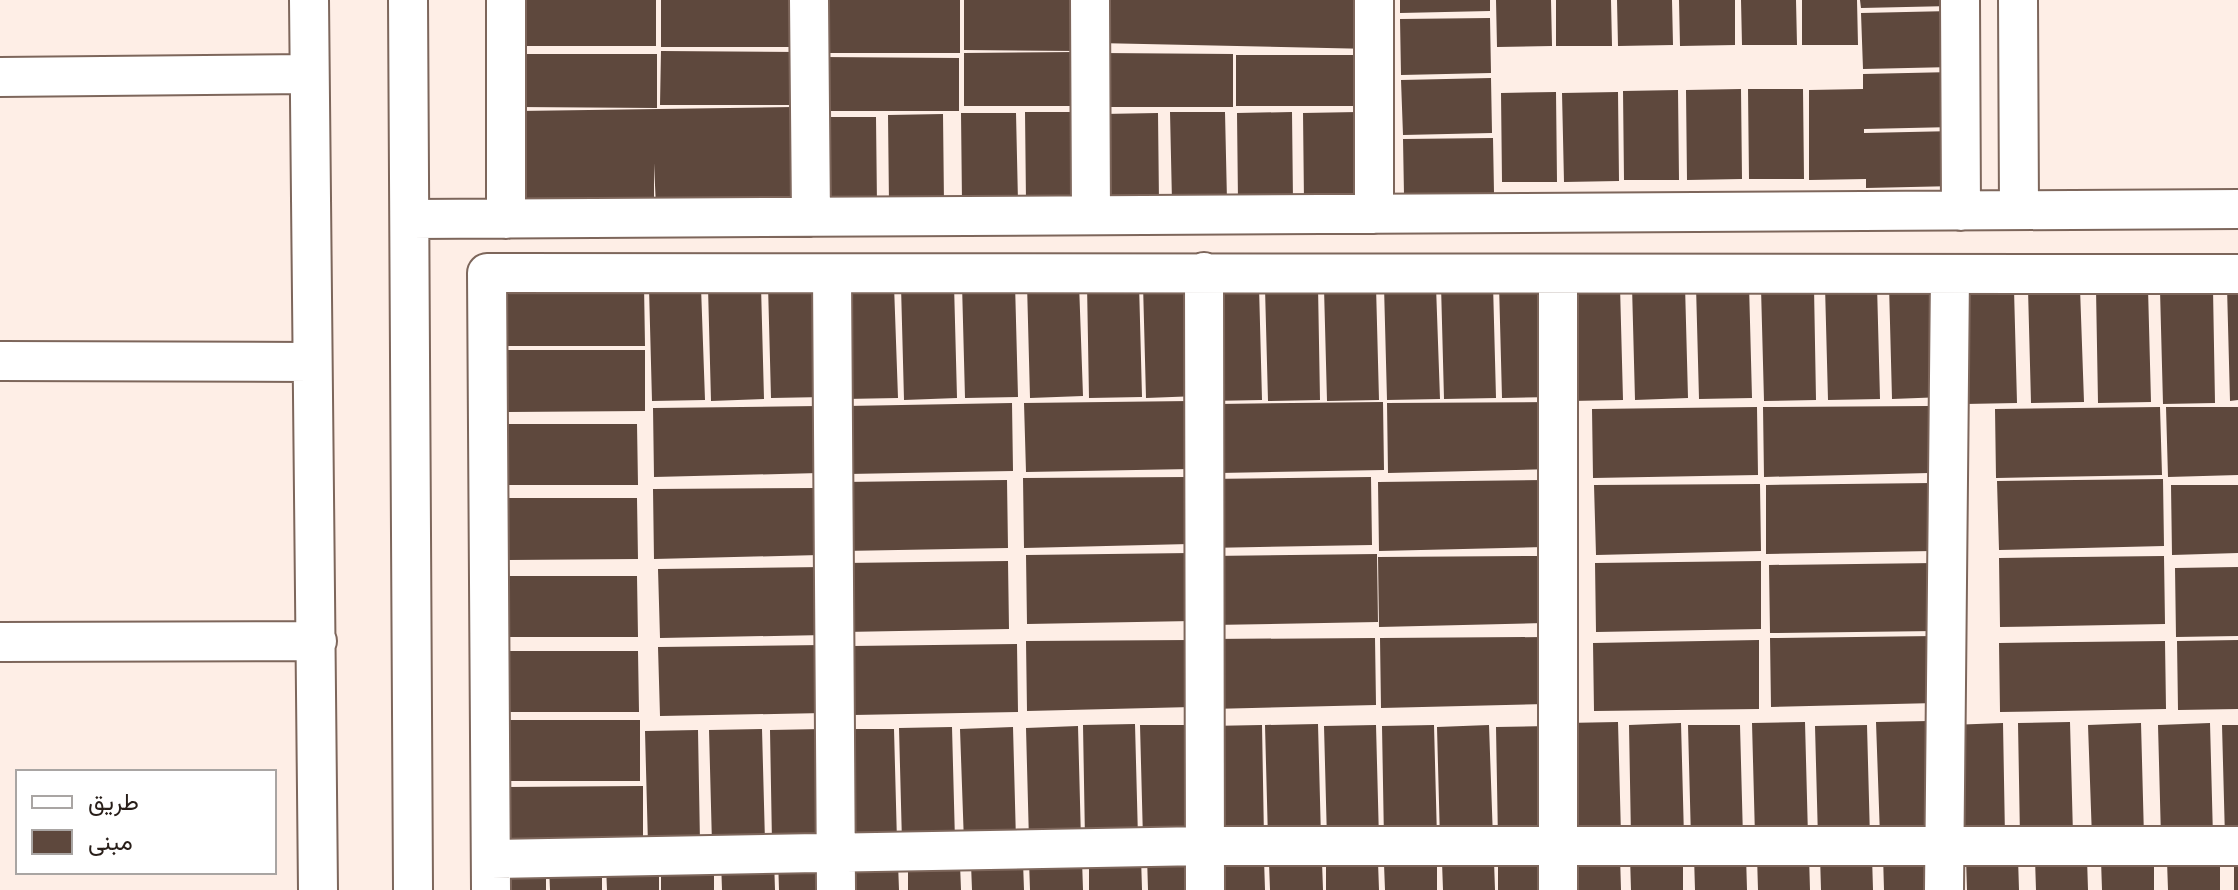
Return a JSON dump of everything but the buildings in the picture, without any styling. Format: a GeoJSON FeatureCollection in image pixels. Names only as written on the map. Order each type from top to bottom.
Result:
{"type":"FeatureCollection","features":[{"type":"Feature","properties":{"kind":"street"},"geometry":{"type":"LineString","coordinates":[[309,0],[318,890]]}},
{"type":"Feature","properties":{"kind":"street"},"geometry":{"type":"LineString","coordinates":[[408,0],[413,890]]}},
{"type":"Feature","properties":{"kind":"street"},"geometry":{"type":"LineString","coordinates":[[506,0],[506,219]]}},
{"type":"Feature","properties":{"kind":"street"},"geometry":{"type":"LineString","coordinates":[[809,0],[811,217]]}},
{"type":"Feature","properties":{"kind":"street"},"geometry":{"type":"LineString","coordinates":[[1090,0],[1091,215]]}},
{"type":"Feature","properties":{"kind":"street"},"geometry":{"type":"LineString","coordinates":[[1374,0],[1374,214]]}},
{"type":"Feature","properties":{"kind":"street"},"geometry":{"type":"LineString","coordinates":[[1960,0],[1961,211]]}},
{"type":"Feature","properties":{"kind":"street"},"geometry":{"type":"LineString","coordinates":[[2018,0],[2019,210]]}},
{"type":"Feature","properties":{"kind":"street"},"geometry":{"type":"LineString","coordinates":[[0,77],[309,74]]}},
{"type":"Feature","properties":{"kind":"street"},"geometry":{"type":"LineString","coordinates":[[410,219],[2238,209]]}},
{"type":"Feature","properties":{"kind":"street"},"geometry":{"type":"LineString","coordinates":[[1204,272],[1205,890]]}},
{"type":"Feature","properties":{"kind":"street"},"geometry":{"type":"LineString","coordinates":[[2238,274],[487,273],[491,875],[836,851],[1204,846],[2238,846]]}},
{"type":"Feature","properties":{"kind":"street"},"geometry":{"type":"LineString","coordinates":[[832,274],[836,890]]}},
{"type":"Feature","properties":{"kind":"street"},"geometry":{"type":"LineString","coordinates":[[1558,274],[1558,890]]}},
{"type":"Feature","properties":{"kind":"street"},"geometry":{"type":"LineString","coordinates":[[1944,890],[1950,274]]}},
{"type":"Feature","properties":{"kind":"street"},"geometry":{"type":"LineString","coordinates":[[0,361],[311,362]]}},
{"type":"Feature","properties":{"kind":"street"},"geometry":{"type":"LineString","coordinates":[[0,642],[317,641]]}}]}
